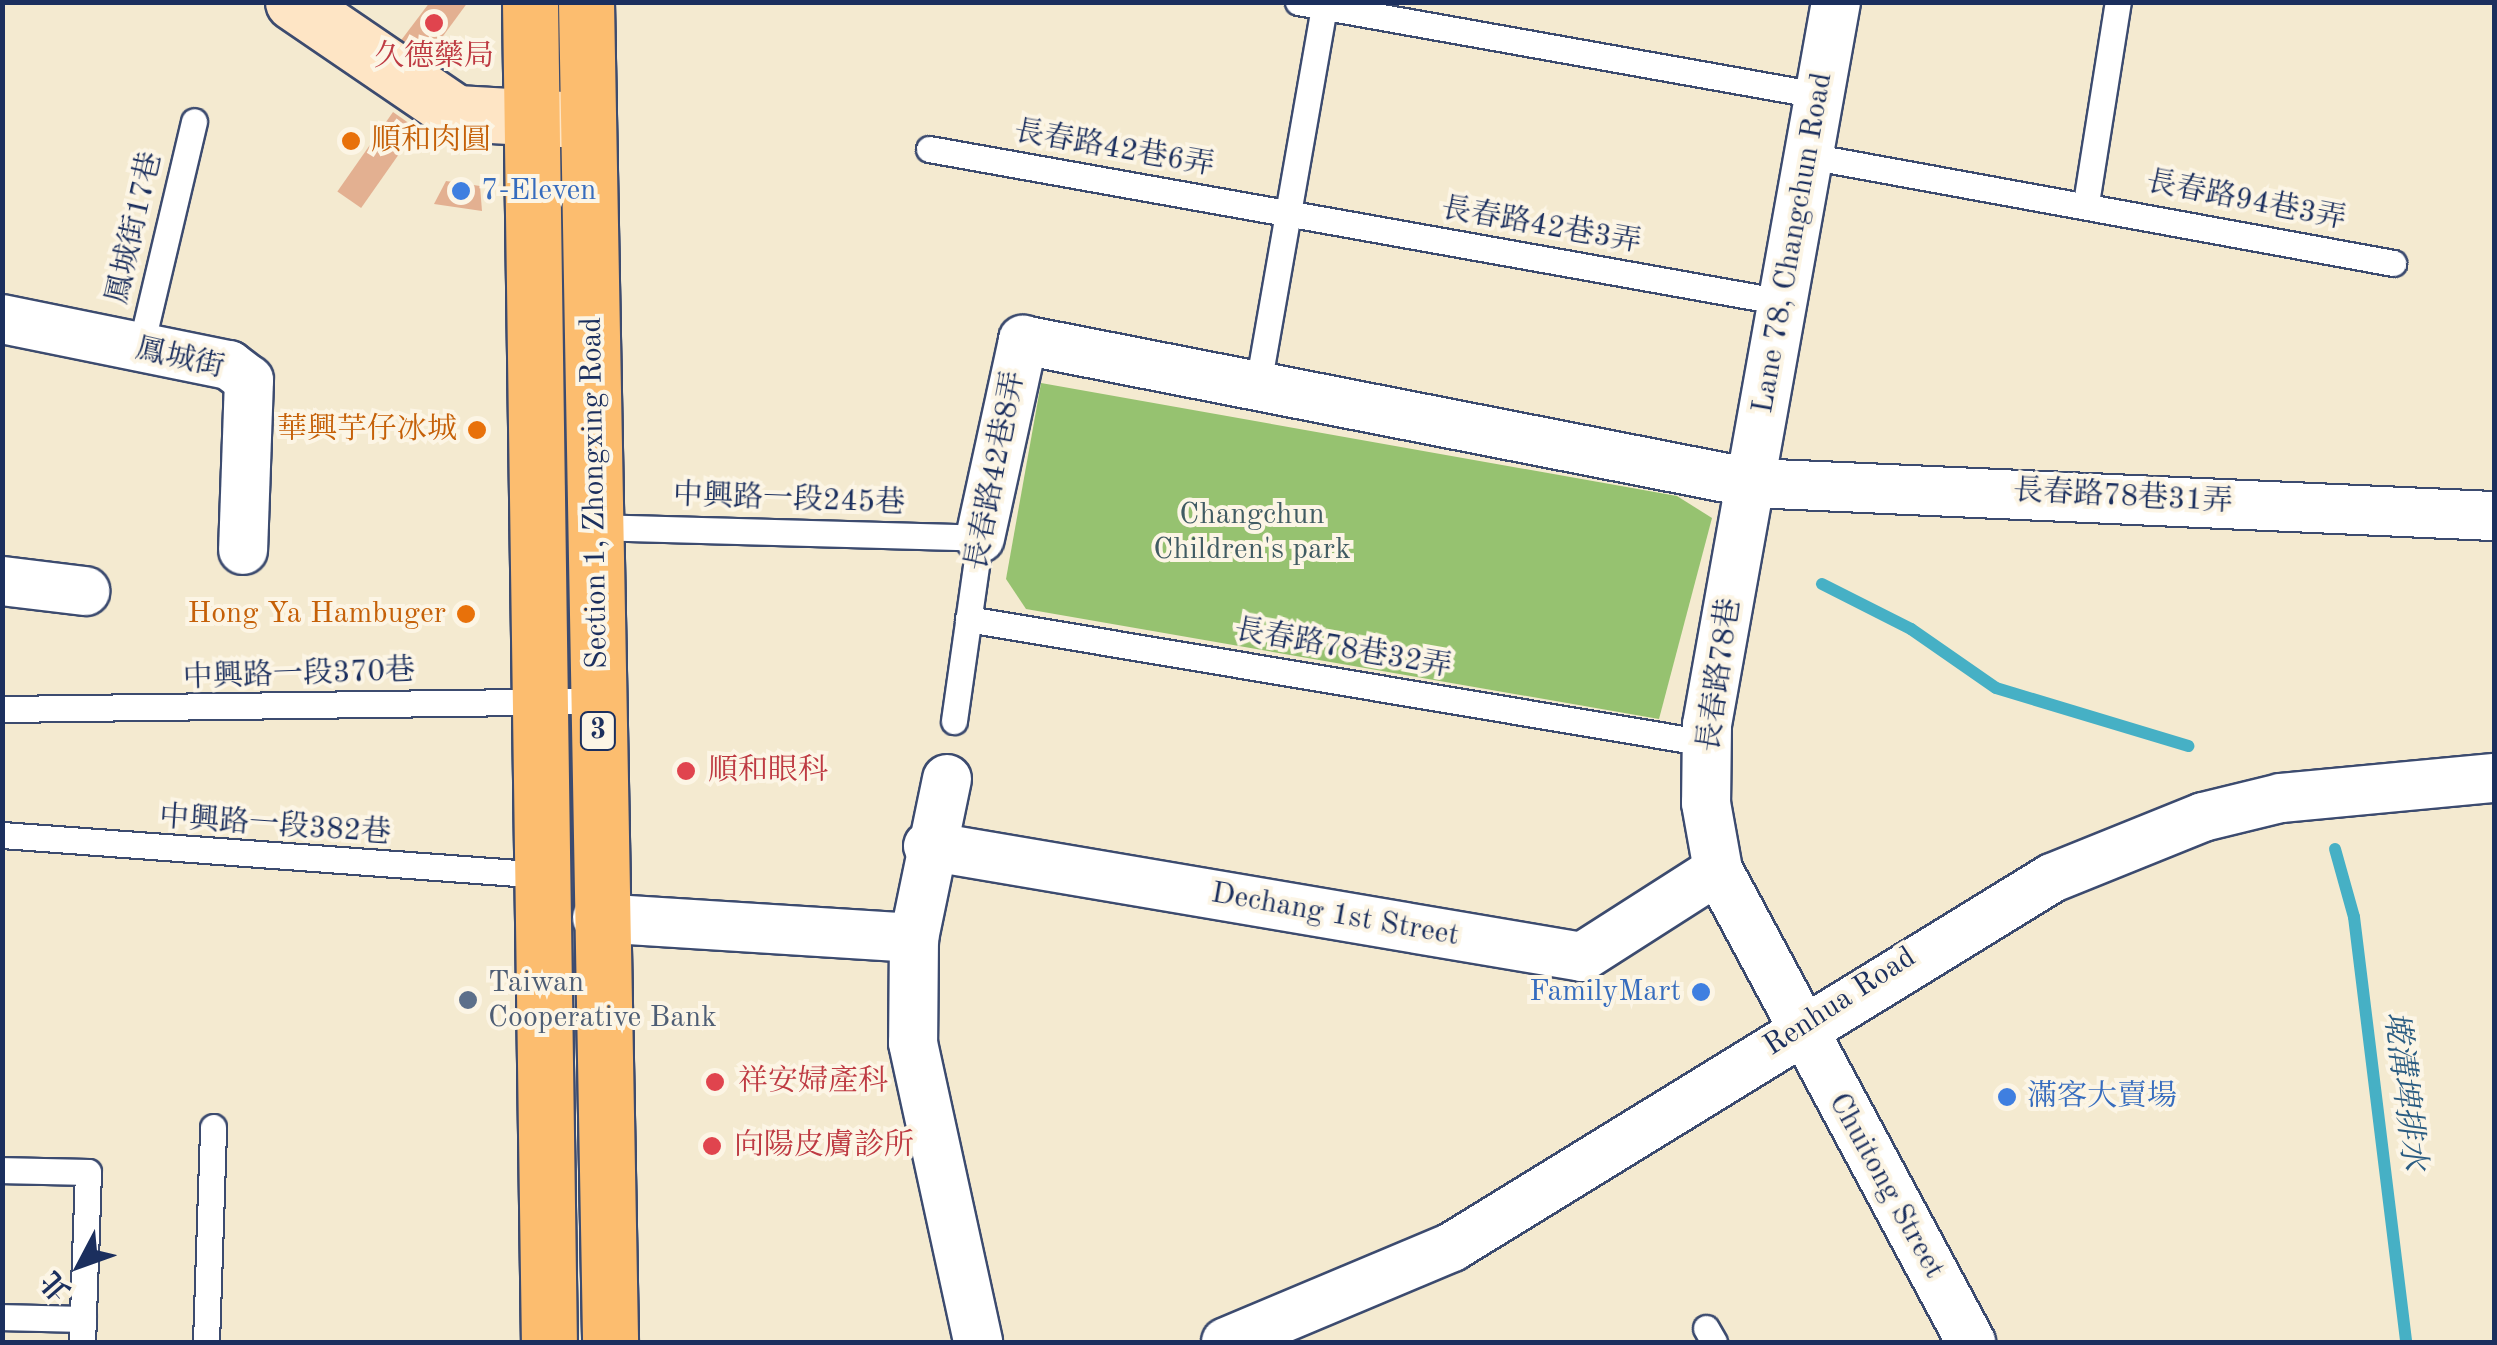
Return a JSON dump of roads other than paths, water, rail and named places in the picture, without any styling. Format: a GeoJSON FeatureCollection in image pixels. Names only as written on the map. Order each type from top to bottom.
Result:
{"type":"FeatureCollection","features":[{"type":"Feature","properties":{"kind":"main road","name":"Section 1, Zhongxing Road"},"geometry":{"type":"LineString","coordinates":[[530,2],[558,121],[595,527],[598,918],[610,1342]]}},
{"type":"Feature","properties":{"kind":"main road","name":"Section 1, Zhongxing Road"},"geometry":{"type":"LineString","coordinates":[[549,1342],[541,700],[558,121],[586,2]]}},
{"type":"Feature","properties":{"kind":"street"},"geometry":{"type":"LineString","coordinates":[[293,2],[456,113],[558,121]]}},
{"type":"Feature","properties":{"kind":"street","name":"Lane 78, Changchun Road"},"geometry":{"type":"LineString","coordinates":[[1752,483],[1836,2]]}},
{"type":"Feature","properties":{"kind":"street","name":"鳳城街"},"geometry":{"type":"LineString","coordinates":[[2,320],[229,365],[248,380],[243,550]]}},
{"type":"Feature","properties":{"kind":"street","name":"長春路42巷8弄"},"geometry":{"type":"LineString","coordinates":[[980,538],[1023,340],[1258,384]]}},
{"type":"Feature","properties":{"kind":"street","name":"長春路78巷31弄"},"geometry":{"type":"LineString","coordinates":[[1258,384],[1752,483],[2494,516]]}},
{"type":"Feature","properties":{"kind":"street","name":"長春路78巷"},"geometry":{"type":"LineString","coordinates":[[1752,483],[1706,743],[1718,870],[1800,1028]]}},
{"type":"Feature","properties":{"kind":"street"},"geometry":{"type":"LineString","coordinates":[[2,581],[85,591]]}},
{"type":"Feature","properties":{"kind":"street","name":"Renhua Road"},"geometry":{"type":"LineString","coordinates":[[1246,1339],[1452,1246],[1800,1028],[2052,878],[2203,817],[2363,784],[2494,778]]}},
{"type":"Feature","properties":{"kind":"street"},"geometry":{"type":"LineString","coordinates":[[947,779],[928,846],[914,938],[913,1044],[978,1342]]}},
{"type":"Feature","properties":{"kind":"street","name":"Dechang 1st Street"},"geometry":{"type":"LineString","coordinates":[[928,846],[1582,957],[1718,870]]}},
{"type":"Feature","properties":{"kind":"street"},"geometry":{"type":"LineString","coordinates":[[598,918],[914,938]]}},
{"type":"Feature","properties":{"kind":"street","name":"Chuitong Street"},"geometry":{"type":"LineString","coordinates":[[1800,1028],[1972,1342]]}},
{"type":"Feature","properties":{"kind":"lane"},"geometry":{"type":"LineString","coordinates":[[2086,202],[2118,2]]}},
{"type":"Feature","properties":{"kind":"lane"},"geometry":{"type":"LineString","coordinates":[[1258,384],[1288,214],[1315,4],[1818,95]]}},
{"type":"Feature","properties":{"kind":"lane","name":"鳳城街17巷"},"geometry":{"type":"LineString","coordinates":[[140,350],[194,121]]}},
{"type":"Feature","properties":{"kind":"lane","name":"長春路42巷6弄"},"geometry":{"type":"LineString","coordinates":[[929,149],[1288,214]]}},
{"type":"Feature","properties":{"kind":"lane","name":"長春路94巷3弄"},"geometry":{"type":"LineString","coordinates":[[1809,156],[2086,202],[2393,263]]}},
{"type":"Feature","properties":{"kind":"lane","name":"長春路42巷3弄"},"geometry":{"type":"LineString","coordinates":[[1288,214],[1783,302]]}},
{"type":"Feature","properties":{"kind":"lane","name":"中興路一段245巷"},"geometry":{"type":"LineString","coordinates":[[595,527],[980,538]]}},
{"type":"Feature","properties":{"kind":"lane","name":"長春路42巷8弄"},"geometry":{"type":"LineString","coordinates":[[954,721],[980,538]]}},
{"type":"Feature","properties":{"kind":"lane","name":"長春路78巷32弄"},"geometry":{"type":"LineString","coordinates":[[968,619],[1706,743]]}},
{"type":"Feature","properties":{"kind":"lane","name":"中興路一段370巷"},"geometry":{"type":"LineString","coordinates":[[2,709],[598,702]]}},
{"type":"Feature","properties":{"kind":"lane","name":"中興路一段382巷"},"geometry":{"type":"LineString","coordinates":[[2,835],[544,875]]}},
{"type":"Feature","properties":{"kind":"lane"},"geometry":{"type":"LineString","coordinates":[[206,1342],[212,1127]]}},
{"type":"Feature","properties":{"kind":"lane"},"geometry":{"type":"LineString","coordinates":[[2,1170],[88,1172],[82,1331],[2,1317]]}},
{"type":"Feature","properties":{"kind":"waterway","name":"墘溝埤排水"},"geometry":{"type":"LineString","coordinates":[[1822,584],[1911,629],[1996,688],[2188,746]]}},
{"type":"Feature","properties":{"kind":"waterway","name":"墘溝埤排水"},"geometry":{"type":"LineString","coordinates":[[2335,849],[2354,917],[2406,1342]]}},
{"type":"Feature","properties":{"kind":"place","name":"久德藥局"},"geometry":{"type":"Point","coordinates":[434,23]}},
{"type":"Feature","properties":{"kind":"place","name":"順和肉圓"},"geometry":{"type":"Point","coordinates":[351,141]}},
{"type":"Feature","properties":{"kind":"place","name":"7-Eleven"},"geometry":{"type":"Point","coordinates":[461,191]}},
{"type":"Feature","properties":{"kind":"place","name":"華興芋仔冰城"},"geometry":{"type":"Point","coordinates":[477,430]}},
{"type":"Feature","properties":{"kind":"place","name":"Hong Ya Hambuger"},"geometry":{"type":"Point","coordinates":[466,614]}},
{"type":"Feature","properties":{"kind":"place","name":"順和眼科"},"geometry":{"type":"Point","coordinates":[686,771]}},
{"type":"Feature","properties":{"kind":"place","name":"FamilyMart"},"geometry":{"type":"Point","coordinates":[1701,992]}},
{"type":"Feature","properties":{"kind":"place","name":"Taiwan Cooperative Bank"},"geometry":{"type":"Point","coordinates":[468,1000]}},
{"type":"Feature","properties":{"kind":"place","name":"祥安婦產科"},"geometry":{"type":"Point","coordinates":[715,1082]}},
{"type":"Feature","properties":{"kind":"place","name":"滿客大賣場"},"geometry":{"type":"Point","coordinates":[2007,1097]}},
{"type":"Feature","properties":{"kind":"place","name":"向陽皮膚診所"},"geometry":{"type":"Point","coordinates":[712,1146]}},
{"type":"Feature","properties":{"kind":"park label","name":"Changchun Children's park"},"geometry":{"type":"Point","coordinates":[1252,532]}}]}
